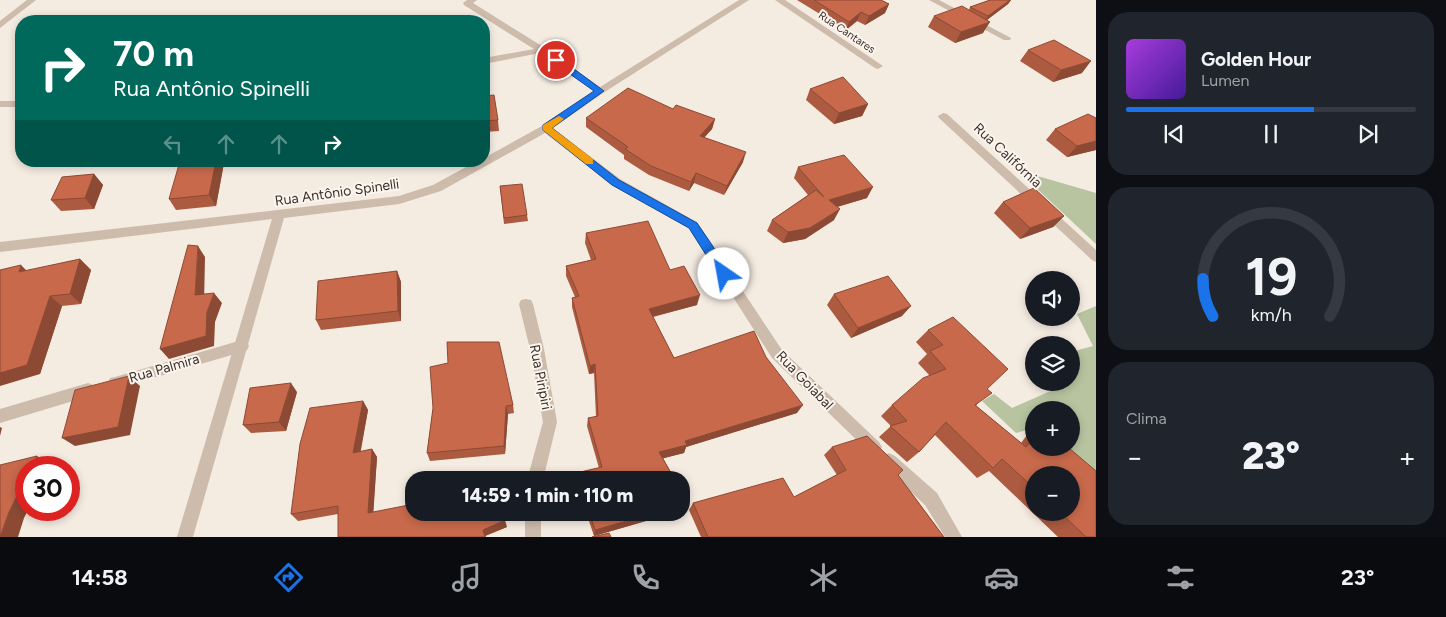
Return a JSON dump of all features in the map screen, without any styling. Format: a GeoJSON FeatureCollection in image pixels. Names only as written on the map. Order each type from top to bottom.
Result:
{"type":"FeatureCollection","features":[{"type":"Feature","properties":{"kind":"street"},"geometry":{"type":"LineString","coordinates":[[0,25],[32,0]]}},
{"type":"Feature","properties":{"kind":"street"},"geometry":{"type":"LineString","coordinates":[[473,0],[467,3],[486,15]]}},
{"type":"Feature","properties":{"kind":"street","name":"Rua Antônio Spinelli"},"geometry":{"type":"LineString","coordinates":[[490,159],[546,128],[600,91],[745,0]]}},
{"type":"Feature","properties":{"kind":"street","name":"Rua Cantares"},"geometry":{"type":"LineString","coordinates":[[779,0],[878,66]]}},
{"type":"Feature","properties":{"kind":"street"},"geometry":{"type":"LineString","coordinates":[[933,0],[1007,38]]}},
{"type":"Feature","properties":{"kind":"street"},"geometry":{"type":"LineString","coordinates":[[490,17],[542,50],[600,91]]}},
{"type":"Feature","properties":{"kind":"street"},"geometry":{"type":"LineString","coordinates":[[490,60],[542,50]]}},
{"type":"Feature","properties":{"kind":"street"},"geometry":{"type":"LineString","coordinates":[[0,104],[15,104]]}},
{"type":"Feature","properties":{"kind":"street","name":"Rua Califórnia"},"geometry":{"type":"LineString","coordinates":[[943,116],[1096,257]]}},
{"type":"Feature","properties":{"kind":"street","name":"Rua Goiabal"},"geometry":{"type":"LineString","coordinates":[[546,128],[616,182],[693,226],[777,354],[931,499],[954,537]]}},
{"type":"Feature","properties":{"kind":"street","name":"Rua Antônio Spinelli"},"geometry":{"type":"LineString","coordinates":[[0,248],[399,200],[437,188],[475,167]]}},
{"type":"Feature","properties":{"kind":"street"},"geometry":{"type":"LineString","coordinates":[[186,537],[279,215]]}},
{"type":"Feature","properties":{"kind":"street","name":"Rua Piripiri"},"geometry":{"type":"LineString","coordinates":[[526,304],[537,349],[550,422],[537,471]]}},
{"type":"Feature","properties":{"kind":"street","name":"Rua Palmira"},"geometry":{"type":"LineString","coordinates":[[0,416],[242,346]]}},
{"type":"Feature","properties":{"kind":"street"},"geometry":{"type":"LineString","coordinates":[[533,521],[533,537]]}},
{"type":"Feature","properties":{"kind":"green space"},"geometry":{"type":"Polygon","coordinates":[[[1017,170],[1096,193],[1096,244],[1017,170]]]}},
{"type":"Feature","properties":{"kind":"green space"},"geometry":{"type":"Polygon","coordinates":[[[1096,306],[1096,491],[1080,477],[1080,466],[1068,466],[1056,456],[1080,456],[1080,401],[1028,401],[1050,391],[1080,391],[1080,350],[1093,346],[1080,320],[1080,313],[1096,306]]]}},
{"type":"Feature","properties":{"kind":"green space"},"geometry":{"type":"Polygon","coordinates":[[[994,394],[1012,408],[1025,402],[1025,431],[1016,433],[982,401],[994,394]]]}},
{"type":"Feature","properties":{"kind":"building"},"geometry":{"type":"Polygon","coordinates":[[[814,0],[881,0],[889,4],[869,16],[861,12],[849,22],[814,0]]]}},
{"type":"Feature","properties":{"kind":"building"},"geometry":{"type":"Polygon","coordinates":[[[990,0],[1010,0],[988,16],[970,7],[990,0]]]}},
{"type":"Feature","properties":{"kind":"building"},"geometry":{"type":"Polygon","coordinates":[[[962,6],[990,22],[961,32],[934,16],[962,6]]]}},
{"type":"Feature","properties":{"kind":"building"},"geometry":{"type":"Polygon","coordinates":[[[1054,40],[1091,61],[1061,70],[1028,50],[1054,40]]]}},
{"type":"Feature","properties":{"kind":"building"},"geometry":{"type":"Polygon","coordinates":[[[843,77],[868,104],[839,113],[810,89],[843,77]]]}},
{"type":"Feature","properties":{"kind":"building"},"geometry":{"type":"Polygon","coordinates":[[[628,88],[673,109],[676,105],[715,119],[700,136],[746,152],[727,186],[696,173],[691,182],[651,166],[625,149],[628,147],[586,118],[628,88]]]}},
{"type":"Feature","properties":{"kind":"building"},"geometry":{"type":"Polygon","coordinates":[[[490,95],[494,95],[498,120],[490,121],[490,95]]]}},
{"type":"Feature","properties":{"kind":"building"},"geometry":{"type":"Polygon","coordinates":[[[1088,114],[1096,118],[1096,141],[1077,146],[1055,129],[1088,114]]]}},
{"type":"Feature","properties":{"kind":"building"},"geometry":{"type":"Polygon","coordinates":[[[844,155],[873,187],[829,200],[840,209],[810,228],[788,232],[772,220],[816,190],[824,197],[798,167],[844,155]]]}},
{"type":"Feature","properties":{"kind":"building"},"geometry":{"type":"Polygon","coordinates":[[[178,167],[215,167],[209,195],[169,199],[178,167]]]}},
{"type":"Feature","properties":{"kind":"building"},"geometry":{"type":"Polygon","coordinates":[[[94,174],[85,198],[51,200],[62,177],[94,174]]]}},
{"type":"Feature","properties":{"kind":"building"},"geometry":{"type":"Polygon","coordinates":[[[522,184],[527,215],[504,218],[500,186],[522,184]]]}},
{"type":"Feature","properties":{"kind":"building"},"geometry":{"type":"Polygon","coordinates":[[[1034,188],[1064,216],[1030,228],[1003,202],[1034,188]]]}},
{"type":"Feature","properties":{"kind":"building"},"geometry":{"type":"Polygon","coordinates":[[[648,221],[670,270],[684,266],[700,295],[649,309],[674,358],[754,331],[766,357],[803,405],[685,441],[687,445],[659,452],[670,471],[585,471],[602,467],[588,418],[598,416],[595,364],[590,366],[572,298],[579,296],[566,266],[596,259],[586,233],[648,221]]]}},
{"type":"Feature","properties":{"kind":"building"},"geometry":{"type":"Polygon","coordinates":[[[188,245],[198,246],[195,295],[214,293],[207,312],[206,336],[160,349],[188,245]]]}},
{"type":"Feature","properties":{"kind":"building"},"geometry":{"type":"Polygon","coordinates":[[[80,259],[70,294],[50,296],[27,365],[0,373],[0,270],[21,265],[19,272],[80,259]]]}},
{"type":"Feature","properties":{"kind":"building"},"geometry":{"type":"Polygon","coordinates":[[[397,271],[398,311],[316,320],[318,281],[397,271]]]}},
{"type":"Feature","properties":{"kind":"building"},"geometry":{"type":"Polygon","coordinates":[[[888,276],[911,306],[858,328],[834,294],[888,276]]]}},
{"type":"Feature","properties":{"kind":"building"},"geometry":{"type":"Polygon","coordinates":[[[953,317],[1008,369],[987,389],[992,393],[975,405],[1025,446],[1025,456],[1078,456],[1096,471],[1096,537],[1086,537],[1069,521],[1080,521],[1080,466],[1025,466],[1025,480],[1002,459],[993,468],[946,422],[919,452],[890,426],[907,421],[892,405],[923,378],[946,369],[930,351],[943,345],[928,330],[953,317]]]}},
{"type":"Feature","properties":{"kind":"building"},"geometry":{"type":"Polygon","coordinates":[[[447,342],[499,342],[513,405],[506,406],[504,446],[427,453],[433,408],[430,367],[448,363],[447,342]]]}},
{"type":"Feature","properties":{"kind":"building"},"geometry":{"type":"Polygon","coordinates":[[[129,376],[118,427],[62,438],[75,390],[129,376]]]}},
{"type":"Feature","properties":{"kind":"building"},"geometry":{"type":"Polygon","coordinates":[[[291,383],[279,422],[243,425],[250,388],[291,383]]]}},
{"type":"Feature","properties":{"kind":"building"},"geometry":{"type":"Polygon","coordinates":[[[363,401],[353,453],[372,449],[368,513],[405,506],[405,521],[503,521],[483,530],[485,537],[338,537],[338,506],[291,514],[300,444],[310,408],[363,401]]]}},
{"type":"Feature","properties":{"kind":"building"},"geometry":{"type":"Polygon","coordinates":[[[867,436],[903,470],[898,475],[944,537],[708,537],[693,503],[783,478],[794,497],[846,470],[832,447],[867,436]]]}},
{"type":"Feature","properties":{"kind":"building"},"geometry":{"type":"Polygon","coordinates":[[[15,461],[15,500],[0,537],[0,465],[15,461]]]}},
{"type":"Feature","properties":{"kind":"building"},"geometry":{"type":"Polygon","coordinates":[[[592,521],[626,521],[595,530],[592,521]]]}},
{"type":"Feature","properties":{"kind":"building"},"geometry":{"type":"Polygon","coordinates":[[[609,533],[611,537],[592,537],[609,533]]]}},
{"type":"Feature","properties":{"kind":"slow traffic"},"geometry":{"type":"LineString","coordinates":[[559,119],[546,128],[589,162]]}},
{"type":"Feature","properties":{"kind":"route"},"geometry":{"type":"LineString","coordinates":[[556,60],[600,91],[546,128],[616,182],[693,226],[724,274]]}}]}
